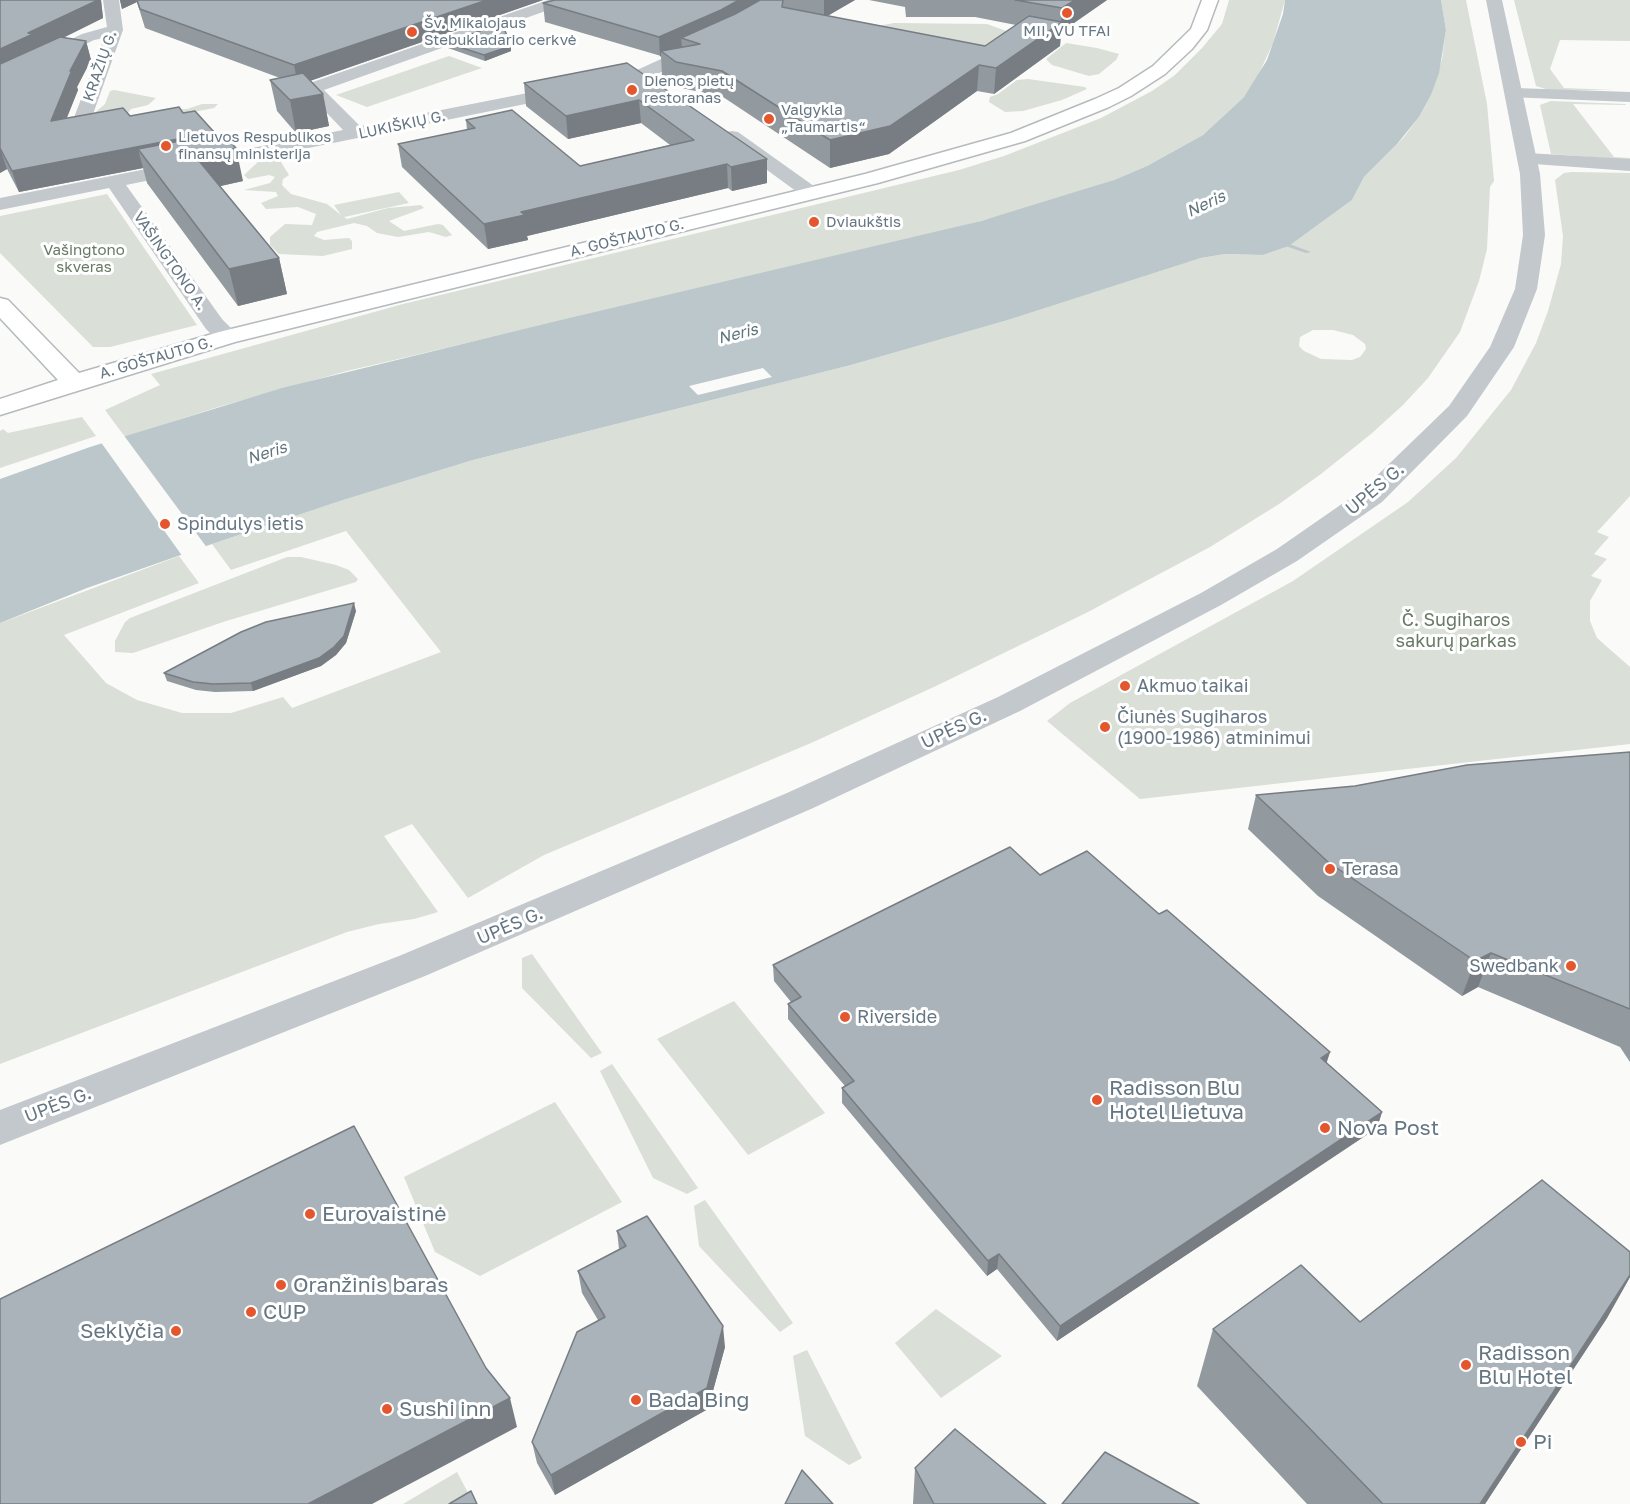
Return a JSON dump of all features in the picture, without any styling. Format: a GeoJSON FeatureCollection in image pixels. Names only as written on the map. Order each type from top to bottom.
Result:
{"type":"FeatureCollection","features":[{"type":"Feature","properties":{"kind":"main road","name":"A. GOŠTAUTO G."},"geometry":{"type":"LineString","coordinates":[[0,407],[74,382],[227,337],[948,159],[1047,126],[1109,100],[1145,80],[1173,58],[1198,30],[1210,0]]}},
{"type":"Feature","properties":{"kind":"main road"},"geometry":{"type":"LineString","coordinates":[[0,305],[74,382]]}},
{"type":"Feature","properties":{"kind":"street","name":"KRAŽIŲ G."},"geometry":{"type":"LineString","coordinates":[[78,131],[115,30],[111,0]]}},
{"type":"Feature","properties":{"kind":"street"},"geometry":{"type":"LineString","coordinates":[[357,134],[313,88],[563,0]]}},
{"type":"Feature","properties":{"kind":"street","name":"UPĖS G."},"geometry":{"type":"LineString","coordinates":[[0,1128],[412,966],[799,801],[1009,704],[1211,599],[1287,555],[1372,496],[1458,411],[1502,347],[1523,298],[1532,259],[1533,208],[1515,93],[1494,0]]}},
{"type":"Feature","properties":{"kind":"street"},"geometry":{"type":"LineString","coordinates":[[0,81],[88,38],[115,30]]}},
{"type":"Feature","properties":{"kind":"street","name":"LUKIŠKIŲ G."},"geometry":{"type":"LineString","coordinates":[[0,204],[115,183],[643,74],[718,39]]}},
{"type":"Feature","properties":{"kind":"street"},"geometry":{"type":"LineString","coordinates":[[643,74],[660,86]]}},
{"type":"Feature","properties":{"kind":"street"},"geometry":{"type":"LineString","coordinates":[[1515,93],[1630,97]]}},
{"type":"Feature","properties":{"kind":"street"},"geometry":{"type":"LineString","coordinates":[[716,125],[811,193]]}},
{"type":"Feature","properties":{"kind":"street"},"geometry":{"type":"LineString","coordinates":[[1527,159],[1630,165]]}},
{"type":"Feature","properties":{"kind":"street","name":"VAŠINGTONO A."},"geometry":{"type":"LineString","coordinates":[[115,183],[214,324],[227,337]]}},
{"type":"Feature","properties":{"kind":"green space"},"geometry":{"type":"Polygon","coordinates":[[[1229,0],[1285,0],[1273,43],[1257,78],[1244,97],[1203,135],[1147,166],[1114,180],[1033,207],[920,237],[347,371],[218,407],[125,437],[105,410],[160,385],[151,374],[403,304],[959,170],[1004,156],[1101,118],[1152,91],[1175,75],[1202,48],[1222,24],[1229,0]]]}},
{"type":"Feature","properties":{"kind":"green space"},"geometry":{"type":"Polygon","coordinates":[[[1441,0],[1466,0],[1487,104],[1494,181],[1490,187],[1487,249],[1479,281],[1460,332],[1428,378],[1371,434],[1321,474],[1279,504],[1210,547],[1088,612],[936,686],[811,743],[544,855],[468,898],[412,824],[384,836],[438,912],[347,932],[0,1064],[0,623],[179,556],[199,583],[64,635],[106,683],[137,700],[182,713],[231,713],[283,697],[292,708],[441,652],[346,531],[231,570],[212,544],[473,460],[851,365],[1008,320],[1201,258],[1225,254],[1263,255],[1289,246],[1352,200],[1364,177],[1404,137],[1419,117],[1431,95],[1442,59],[1446,30],[1441,0]],[[1313,330],[1300,337],[1299,346],[1321,359],[1352,360],[1360,357],[1366,349],[1365,344],[1353,335],[1333,330],[1313,330]]]}},
{"type":"Feature","properties":{"kind":"green space"},"geometry":{"type":"Polygon","coordinates":[[[1514,0],[1630,0],[1630,41],[1560,40],[1550,69],[1564,88],[1614,90],[1549,90],[1536,86],[1514,0]]]}},
{"type":"Feature","properties":{"kind":"green space"},"geometry":{"type":"Polygon","coordinates":[[[894,23],[987,24],[1009,32],[969,60],[878,26],[894,23]]]}},
{"type":"Feature","properties":{"kind":"green space"},"geometry":{"type":"Polygon","coordinates":[[[1066,43],[1119,54],[1116,60],[1099,74],[1089,76],[1052,65],[1046,59],[1066,43]]]}},
{"type":"Feature","properties":{"kind":"green space"},"geometry":{"type":"Polygon","coordinates":[[[449,56],[482,68],[367,107],[336,95],[449,56]]]}},
{"type":"Feature","properties":{"kind":"green space"},"geometry":{"type":"Polygon","coordinates":[[[1028,79],[1087,89],[1062,100],[1023,111],[1005,112],[989,102],[990,97],[1017,80],[1028,79]]]}},
{"type":"Feature","properties":{"kind":"green space"},"geometry":{"type":"Polygon","coordinates":[[[110,91],[156,98],[148,105],[131,109],[128,113],[131,116],[164,110],[187,109],[202,104],[218,104],[214,108],[138,123],[92,115],[105,104],[110,91]]]}},
{"type":"Feature","properties":{"kind":"green space"},"geometry":{"type":"Polygon","coordinates":[[[1551,101],[1625,104],[1573,104],[1614,157],[1630,158],[1630,160],[1551,154],[1540,105],[1551,101]]]}},
{"type":"Feature","properties":{"kind":"green space"},"geometry":{"type":"Polygon","coordinates":[[[285,157],[286,159],[281,162],[289,175],[283,179],[282,185],[291,194],[327,204],[341,215],[334,205],[399,192],[409,203],[344,217],[347,219],[388,208],[421,205],[424,208],[389,221],[404,231],[443,225],[452,235],[446,237],[429,232],[398,237],[377,233],[367,226],[354,223],[317,232],[314,236],[324,240],[349,238],[352,241],[352,249],[323,256],[279,254],[270,245],[270,237],[285,224],[312,225],[316,214],[298,207],[266,209],[261,203],[278,196],[276,192],[244,190],[270,183],[275,177],[269,175],[248,179],[244,175],[258,162],[285,157]]]}},
{"type":"Feature","properties":{"kind":"green space","name":"Č. Sugiharos sakurų parkas"},"geometry":{"type":"Polygon","coordinates":[[[1564,173],[1630,173],[1630,496],[1597,532],[1609,537],[1594,554],[1607,559],[1591,576],[1602,580],[1590,601],[1590,621],[1597,638],[1630,667],[1630,744],[1140,799],[1047,721],[1070,703],[1293,581],[1408,502],[1456,458],[1511,390],[1536,343],[1561,264],[1563,236],[1555,180],[1564,173]]]}},
{"type":"Feature","properties":{"kind":"green space","name":"Vašingtono skveras"},"geometry":{"type":"Polygon","coordinates":[[[107,194],[197,325],[110,347],[93,347],[0,253],[0,216],[107,194]]]}},
{"type":"Feature","properties":{"kind":"green space"},"geometry":{"type":"Polygon","coordinates":[[[82,417],[96,436],[0,468],[0,431],[3,429],[8,433],[82,417]]]}},
{"type":"Feature","properties":{"kind":"green space"},"geometry":{"type":"Polygon","coordinates":[[[287,557],[301,557],[336,565],[349,570],[358,579],[356,582],[223,622],[133,653],[115,652],[115,641],[125,622],[130,618],[287,557]]]}},
{"type":"Feature","properties":{"kind":"green space"},"geometry":{"type":"Polygon","coordinates":[[[532,954],[602,1053],[591,1058],[522,988],[522,958],[532,954]]]}},
{"type":"Feature","properties":{"kind":"green space"},"geometry":{"type":"Polygon","coordinates":[[[734,1001],[825,1113],[748,1155],[657,1039],[734,1001]]]}},
{"type":"Feature","properties":{"kind":"green space"},"geometry":{"type":"Polygon","coordinates":[[[612,1064],[698,1188],[687,1194],[653,1178],[600,1071],[612,1064]]]}},
{"type":"Feature","properties":{"kind":"green space"},"geometry":{"type":"Polygon","coordinates":[[[555,1102],[622,1202],[480,1276],[435,1252],[404,1177],[555,1102]]]}},
{"type":"Feature","properties":{"kind":"green space"},"geometry":{"type":"Polygon","coordinates":[[[705,1200],[793,1323],[780,1332],[699,1246],[694,1206],[705,1200]]]}},
{"type":"Feature","properties":{"kind":"green space"},"geometry":{"type":"Polygon","coordinates":[[[936,1309],[1002,1356],[941,1398],[895,1343],[936,1309]]]}},
{"type":"Feature","properties":{"kind":"green space"},"geometry":{"type":"Polygon","coordinates":[[[807,1350],[862,1458],[849,1465],[805,1436],[793,1356],[807,1350]]]}},
{"type":"Feature","properties":{"kind":"green space"},"geometry":{"type":"Polygon","coordinates":[[[457,1472],[474,1504],[403,1504],[457,1472]]]}},
{"type":"Feature","properties":{"kind":"water","name":"Neris"},"geometry":{"type":"Polygon","coordinates":[[[1285,0],[1441,0],[1446,30],[1439,73],[1431,95],[1419,117],[1397,144],[1364,177],[1352,200],[1289,246],[1263,255],[1225,254],[1201,258],[1008,320],[851,365],[473,460],[212,544],[87,588],[0,623],[0,479],[90,447],[282,388],[981,221],[1114,180],[1147,166],[1203,135],[1244,97],[1267,60],[1283,14],[1285,0]]]}},
{"type":"Feature","properties":{"kind":"pier"},"geometry":{"type":"Polygon","coordinates":[[[763,368],[772,377],[698,395],[689,386],[763,368]]]}},
{"type":"Feature","properties":{"kind":"pier"},"geometry":{"type":"Polygon","coordinates":[[[123,434],[208,549],[183,557],[100,441],[123,434]]]}},
{"type":"Feature","properties":{"kind":"building"},"geometry":{"type":"Polygon","coordinates":[[[0,0],[98,0],[0,49],[0,0]]]}},
{"type":"Feature","properties":{"kind":"building"},"geometry":{"type":"Polygon","coordinates":[[[137,0],[487,0],[294,65],[140,9],[137,0]]]}},
{"type":"Feature","properties":{"kind":"building"},"geometry":{"type":"Polygon","coordinates":[[[555,0],[739,0],[659,37],[543,3],[555,0]]]}},
{"type":"Feature","properties":{"kind":"building"},"geometry":{"type":"Polygon","coordinates":[[[760,0],[783,0],[782,7],[985,46],[1029,16],[1062,22],[996,68],[979,65],[890,126],[830,140],[722,71],[676,62],[661,51],[700,44],[681,38],[760,0]]]}},
{"type":"Feature","properties":{"kind":"building"},"geometry":{"type":"Polygon","coordinates":[[[1015,0],[1075,0],[1062,8],[1015,0]]]}},
{"type":"Feature","properties":{"kind":"building"},"geometry":{"type":"Polygon","coordinates":[[[502,23],[511,46],[484,55],[447,43],[502,23]]]}},
{"type":"Feature","properties":{"kind":"building"},"geometry":{"type":"Polygon","coordinates":[[[60,37],[86,41],[70,71],[72,70],[51,121],[123,108],[130,116],[179,107],[183,113],[195,111],[214,132],[12,171],[0,148],[0,64],[60,37]]]}},
{"type":"Feature","properties":{"kind":"building"},"geometry":{"type":"Polygon","coordinates":[[[627,63],[767,159],[731,167],[727,164],[521,212],[525,215],[484,224],[398,144],[475,128],[466,120],[512,110],[580,166],[694,140],[639,100],[566,116],[524,83],[627,63]]]}},
{"type":"Feature","properties":{"kind":"building"},"geometry":{"type":"Polygon","coordinates":[[[303,73],[323,94],[290,100],[270,80],[303,73]]]}},
{"type":"Feature","properties":{"kind":"building"},"geometry":{"type":"Polygon","coordinates":[[[222,133],[236,148],[195,156],[279,258],[229,269],[138,149],[222,133]]]}},
{"type":"Feature","properties":{"kind":"building"},"geometry":{"type":"Polygon","coordinates":[[[354,603],[344,636],[319,658],[251,683],[193,682],[164,673],[241,632],[266,622],[354,603]]]}},
{"type":"Feature","properties":{"kind":"building"},"geometry":{"type":"Polygon","coordinates":[[[1630,752],[1630,1009],[1491,953],[1475,961],[1328,862],[1256,795],[1355,786],[1467,765],[1630,752]]]}},
{"type":"Feature","properties":{"kind":"building","name":"Radisson Blu Hotel Lietuva"},"geometry":{"type":"Polygon","coordinates":[[[1010,847],[1040,875],[1087,851],[1159,914],[1167,910],[1330,1052],[1321,1058],[1382,1112],[1060,1326],[999,1254],[988,1261],[842,1088],[854,1081],[788,1004],[801,997],[773,965],[1010,847]]]}},
{"type":"Feature","properties":{"kind":"building","name":"CUP"},"geometry":{"type":"Polygon","coordinates":[[[354,1126],[486,1368],[510,1398],[308,1504],[0,1504],[0,1299],[354,1126]]]}},
{"type":"Feature","properties":{"kind":"building","name":"Radisson Blu Hotel"},"geometry":{"type":"Polygon","coordinates":[[[1542,1180],[1630,1252],[1630,1275],[1480,1504],[1383,1504],[1213,1329],[1301,1265],[1360,1322],[1542,1180]]]}},
{"type":"Feature","properties":{"kind":"building","name":"Bada Bing"},"geometry":{"type":"Polygon","coordinates":[[[647,1216],[723,1326],[707,1388],[551,1475],[532,1442],[577,1332],[605,1317],[578,1271],[626,1246],[617,1231],[647,1216]]]}},
{"type":"Feature","properties":{"kind":"building"},"geometry":{"type":"Polygon","coordinates":[[[955,1429],[1046,1504],[934,1504],[915,1468],[955,1429]]]}},
{"type":"Feature","properties":{"kind":"building"},"geometry":{"type":"Polygon","coordinates":[[[1105,1452],[1199,1504],[1062,1504],[1105,1452]]]}},
{"type":"Feature","properties":{"kind":"building"},"geometry":{"type":"Polygon","coordinates":[[[802,1470],[833,1504],[785,1504],[802,1470]]]}},
{"type":"Feature","properties":{"kind":"building"},"geometry":{"type":"Polygon","coordinates":[[[471,1491],[477,1504],[449,1504],[471,1491]]]}},
{"type":"Feature","properties":{"kind":"waterway"},"geometry":{"type":"LineString","coordinates":[[1279,242],[1308,252]]}},
{"type":"Feature","properties":{"kind":"place","name":"MII, VU TFAI"},"geometry":{"type":"Point","coordinates":[1067,13]}},
{"type":"Feature","properties":{"kind":"place","name":"Šv. Mikalojaus Stebukladario cerkvė"},"geometry":{"type":"Point","coordinates":[412,32]}},
{"type":"Feature","properties":{"kind":"place","name":"Dienos pietų restoranas"},"geometry":{"type":"Point","coordinates":[632,90]}},
{"type":"Feature","properties":{"kind":"place","name":"Valgykla „Taumartis“"},"geometry":{"type":"Point","coordinates":[769,119]}},
{"type":"Feature","properties":{"kind":"place","name":"Lietuvos Respublikos finansų ministerija"},"geometry":{"type":"Point","coordinates":[166,146]}},
{"type":"Feature","properties":{"kind":"place","name":"Dviaukštis"},"geometry":{"type":"Point","coordinates":[814,222]}},
{"type":"Feature","properties":{"kind":"place","name":"Spindulys ietis"},"geometry":{"type":"Point","coordinates":[165,524]}},
{"type":"Feature","properties":{"kind":"place","name":"Akmuo taikai"},"geometry":{"type":"Point","coordinates":[1125,686]}},
{"type":"Feature","properties":{"kind":"place","name":"Čiunės Sugiharos (1900-1986) atminimui"},"geometry":{"type":"Point","coordinates":[1105,727]}},
{"type":"Feature","properties":{"kind":"place","name":"Terasa"},"geometry":{"type":"Point","coordinates":[1330,869]}},
{"type":"Feature","properties":{"kind":"place","name":"Swedbank"},"geometry":{"type":"Point","coordinates":[1571,966]}},
{"type":"Feature","properties":{"kind":"place","name":"Riverside"},"geometry":{"type":"Point","coordinates":[845,1017]}},
{"type":"Feature","properties":{"kind":"place","name":"Radisson Blu Hotel Lietuva"},"geometry":{"type":"Point","coordinates":[1097,1100]}},
{"type":"Feature","properties":{"kind":"place","name":"Nova Post"},"geometry":{"type":"Point","coordinates":[1325,1128]}},
{"type":"Feature","properties":{"kind":"place","name":"Eurovaistinė"},"geometry":{"type":"Point","coordinates":[310,1214]}},
{"type":"Feature","properties":{"kind":"place","name":"Oranžinis baras"},"geometry":{"type":"Point","coordinates":[281,1285]}},
{"type":"Feature","properties":{"kind":"place","name":"CUP"},"geometry":{"type":"Point","coordinates":[251,1312]}},
{"type":"Feature","properties":{"kind":"place","name":"Seklyčia"},"geometry":{"type":"Point","coordinates":[176,1331]}},
{"type":"Feature","properties":{"kind":"place","name":"Radisson Blu Hotel"},"geometry":{"type":"Point","coordinates":[1466,1365]}},
{"type":"Feature","properties":{"kind":"place","name":"Bada Bing"},"geometry":{"type":"Point","coordinates":[636,1400]}},
{"type":"Feature","properties":{"kind":"place","name":"Sushi inn"},"geometry":{"type":"Point","coordinates":[387,1409]}},
{"type":"Feature","properties":{"kind":"place","name":"Pi"},"geometry":{"type":"Point","coordinates":[1521,1442]}}]}
